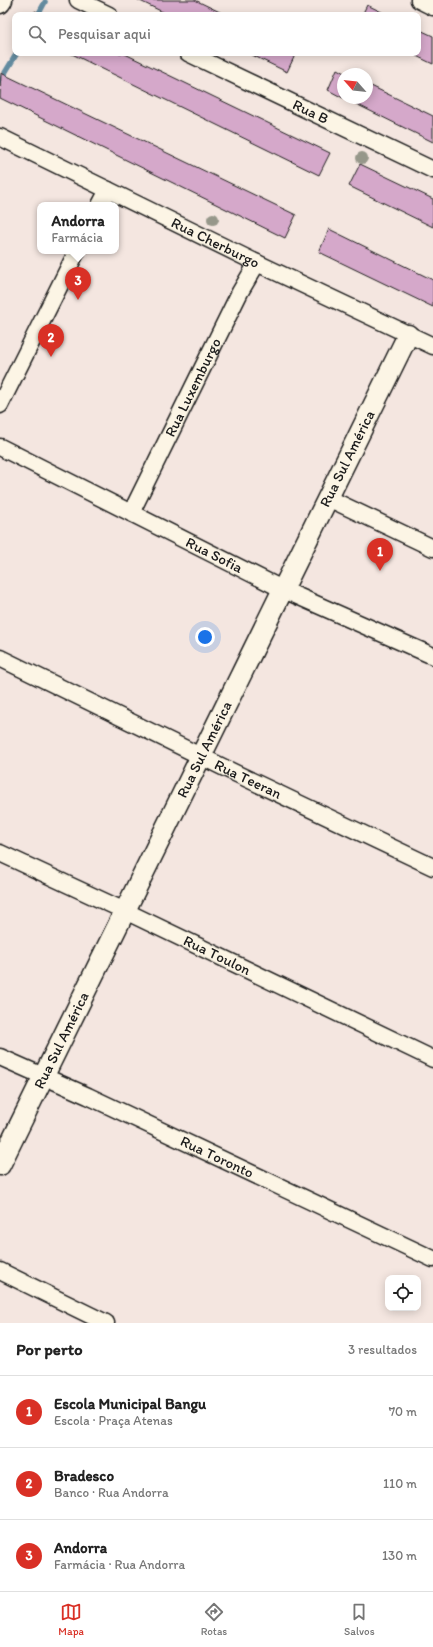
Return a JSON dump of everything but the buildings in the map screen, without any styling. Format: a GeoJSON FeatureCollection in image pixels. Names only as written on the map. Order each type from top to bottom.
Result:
{"type":"FeatureCollection","features":[{"type":"Feature","properties":{"kind":"street"},"geometry":{"type":"LineString","coordinates":[[78,0],[103,12]]}},
{"type":"Feature","properties":{"kind":"street"},"geometry":{"type":"LineString","coordinates":[[419,0],[433,7]]}},
{"type":"Feature","properties":{"kind":"street","name":"Rua B"},"geometry":{"type":"LineString","coordinates":[[194,56],[433,170]]}},
{"type":"Feature","properties":{"kind":"street","name":"Rua Cherburgo"},"geometry":{"type":"LineString","coordinates":[[0,137],[257,263],[433,346]]}},
{"type":"Feature","properties":{"kind":"street"},"geometry":{"type":"LineString","coordinates":[[102,202],[108,190]]}},
{"type":"Feature","properties":{"kind":"street"},"geometry":{"type":"LineString","coordinates":[[0,404],[75,254]]}},
{"type":"Feature","properties":{"kind":"street","name":"Rua Luxemburgo"},"geometry":{"type":"LineString","coordinates":[[131,512],[240,292],[257,263]]}},
{"type":"Feature","properties":{"kind":"street","name":"Rua Sul América"},"geometry":{"type":"LineString","coordinates":[[0,1165],[284,590],[408,335]]}},
{"type":"Feature","properties":{"kind":"street","name":"Rua Sofia"},"geometry":{"type":"LineString","coordinates":[[0,447],[284,590],[433,656]]}},
{"type":"Feature","properties":{"kind":"street"},"geometry":{"type":"LineString","coordinates":[[328,498],[433,548]]}},
{"type":"Feature","properties":{"kind":"street","name":"Rua Teeran"},"geometry":{"type":"LineString","coordinates":[[0,658],[433,867]]}},
{"type":"Feature","properties":{"kind":"street","name":"Rua Toulon"},"geometry":{"type":"LineString","coordinates":[[0,853],[125,910],[433,1059]]}},
{"type":"Feature","properties":{"kind":"street","name":"Rua Toronto"},"geometry":{"type":"LineString","coordinates":[[0,1057],[44,1076],[433,1258]]}},
{"type":"Feature","properties":{"kind":"street"},"geometry":{"type":"LineString","coordinates":[[0,1271],[106,1323]]}},
{"type":"Feature","properties":{"kind":"waterway"},"geometry":{"type":"LineString","coordinates":[[40,12],[45,2]]}},
{"type":"Feature","properties":{"kind":"waterway"},"geometry":{"type":"LineString","coordinates":[[0,81],[15,56]]}},
{"type":"Feature","properties":{"kind":"place","name":"Andorra"},"geometry":{"type":"Point","coordinates":[78,300]}},
{"type":"Feature","properties":{"kind":"place","name":"Bradesco"},"geometry":{"type":"Point","coordinates":[51,357]}},
{"type":"Feature","properties":{"kind":"place","name":"Escola Municipal Bangu"},"geometry":{"type":"Point","coordinates":[380,571]}}]}
